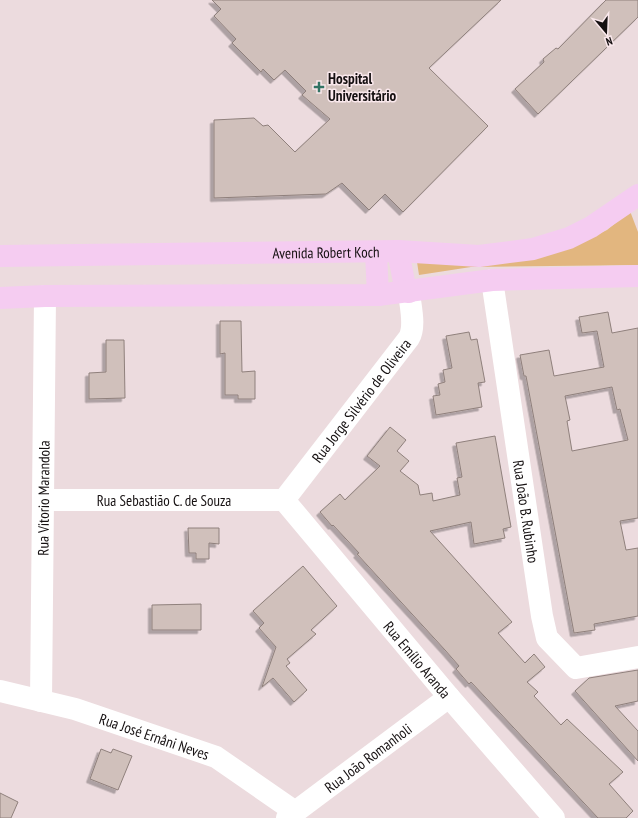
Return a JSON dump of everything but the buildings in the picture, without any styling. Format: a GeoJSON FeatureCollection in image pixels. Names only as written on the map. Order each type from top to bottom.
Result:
{"type":"FeatureCollection","features":[{"type":"Feature","properties":{"kind":"main road","name":"Avenida Robert Koch"},"geometry":{"type":"LineString","coordinates":[[0,256],[376,253],[398,251],[478,256],[533,249],[569,238],[591,227],[638,195]]}},
{"type":"Feature","properties":{"kind":"main road"},"geometry":{"type":"LineString","coordinates":[[398,251],[404,282],[409,292]]}},
{"type":"Feature","properties":{"kind":"main road"},"geometry":{"type":"LineString","coordinates":[[376,253],[378,295]]}},
{"type":"Feature","properties":{"kind":"main road"},"geometry":{"type":"LineString","coordinates":[[0,298],[45,296],[378,295],[492,280],[638,276]]}},
{"type":"Feature","properties":{"kind":"street","name":"Rua João B. Rubinho"},"geometry":{"type":"LineString","coordinates":[[492,280],[541,608],[547,638],[576,668],[638,657]]}},
{"type":"Feature","properties":{"kind":"street","name":"Rua Jorge Silvério de Oliveira"},"geometry":{"type":"LineString","coordinates":[[284,500],[412,334],[409,292]]}},
{"type":"Feature","properties":{"kind":"street","name":"Rua Vitorio Marandola"},"geometry":{"type":"LineString","coordinates":[[41,701],[45,296]]}},
{"type":"Feature","properties":{"kind":"street","name":"Rua Sebastião C. de Souza"},"geometry":{"type":"LineString","coordinates":[[44,500],[284,500]]}},
{"type":"Feature","properties":{"kind":"street","name":"Rua Emílio Aranda"},"geometry":{"type":"LineString","coordinates":[[284,500],[449,697],[554,818]]}},
{"type":"Feature","properties":{"kind":"street","name":"Rua José Ernâni Neves"},"geometry":{"type":"LineString","coordinates":[[0,691],[75,709],[216,757],[291,815]]}},
{"type":"Feature","properties":{"kind":"street","name":"Rua João Romanholi"},"geometry":{"type":"LineString","coordinates":[[291,815],[449,697]]}},
{"type":"Feature","properties":{"kind":"shaded area"},"geometry":{"type":"Polygon","coordinates":[[[630,211],[638,232],[638,265],[471,267],[419,275],[417,262],[567,249],[607,230],[630,211]]]}},
{"type":"Feature","properties":{"kind":"place","name":"Hospital Universitário"},"geometry":{"type":"Point","coordinates":[319,87]}}]}
